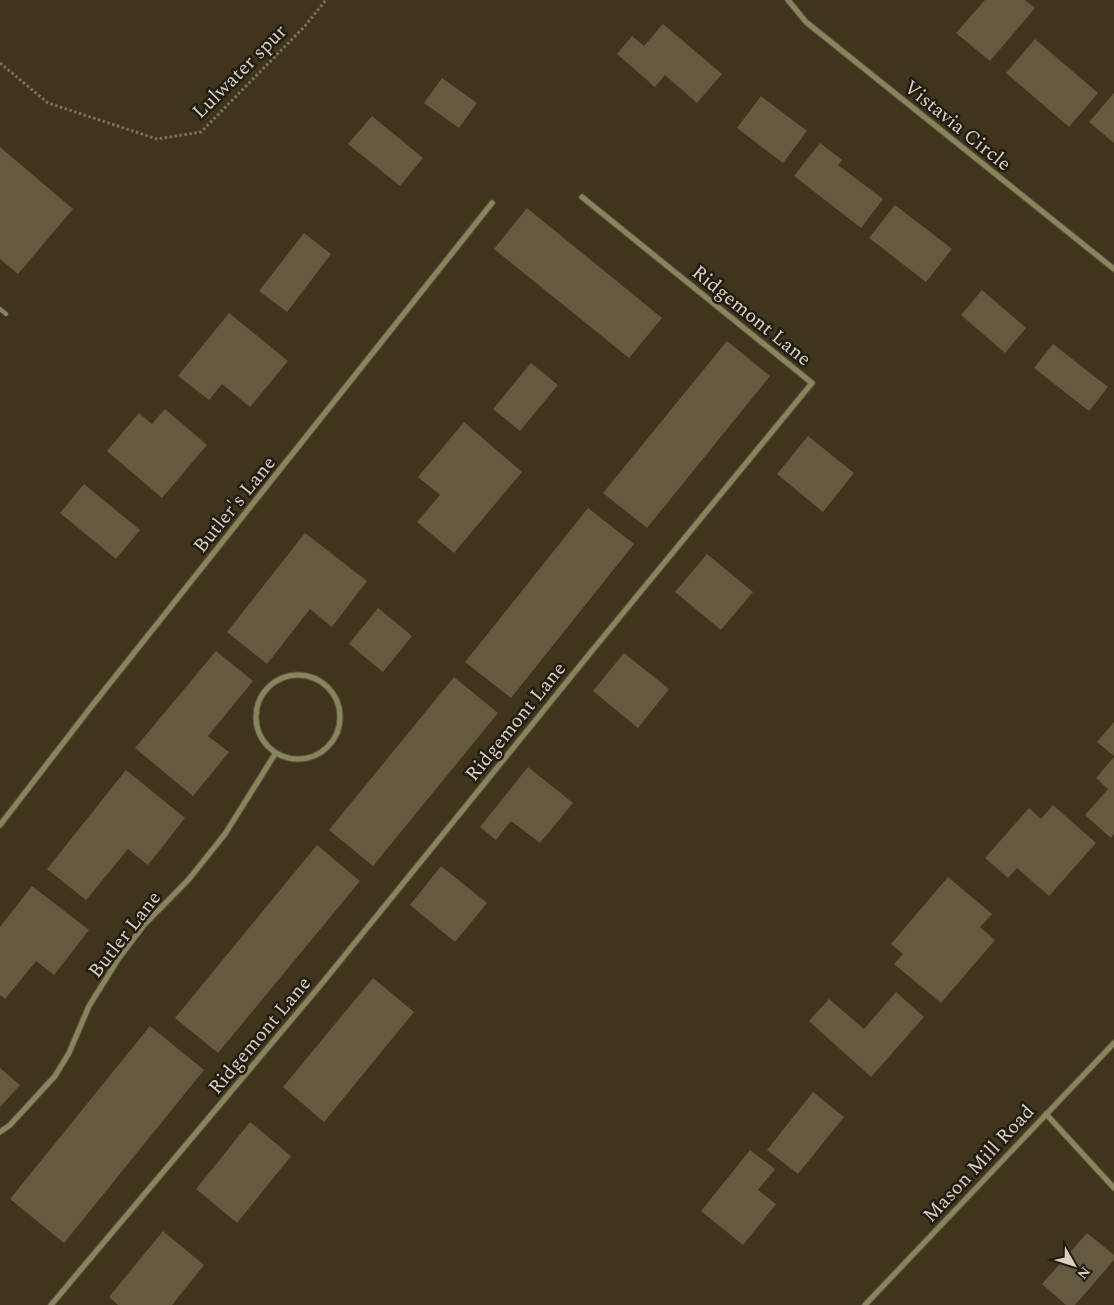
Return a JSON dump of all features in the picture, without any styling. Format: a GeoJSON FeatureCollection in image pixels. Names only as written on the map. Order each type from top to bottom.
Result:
{"type":"FeatureCollection","features":[{"type":"Feature","properties":{"kind":"street","name":"Vistavia Circle"},"geometry":{"type":"LineString","coordinates":[[788,0],[806,22],[1114,269]]}},
{"type":"Feature","properties":{"kind":"street","name":"Ridgemont Lane"},"geometry":{"type":"LineString","coordinates":[[51,1305],[319,987],[812,383],[582,197]]}},
{"type":"Feature","properties":{"kind":"street","name":"Butler's Lane"},"geometry":{"type":"LineString","coordinates":[[0,825],[492,203]]}},
{"type":"Feature","properties":{"kind":"street"},"geometry":{"type":"LineString","coordinates":[[302,674],[311,676],[327,686],[338,701],[341,716],[338,730],[328,748],[318,754],[305,759],[287,759],[276,754],[260,737],[257,729],[255,714],[259,698],[269,685],[284,676],[302,674]]}},
{"type":"Feature","properties":{"kind":"street","name":"Butler Lane"},"geometry":{"type":"LineString","coordinates":[[0,1132],[10,1125],[55,1076],[69,1053],[89,1006],[119,958],[144,925],[189,878],[225,834],[276,754]]}},
{"type":"Feature","properties":{"kind":"street","name":"Mason Mill Road"},"geometry":{"type":"LineString","coordinates":[[865,1305],[1114,1043]]}},
{"type":"Feature","properties":{"kind":"street"},"geometry":{"type":"LineString","coordinates":[[1046,1114],[1114,1188]]}},
{"type":"Feature","properties":{"kind":"lane"},"geometry":{"type":"LineString","coordinates":[[0,309],[6,314]]}},
{"type":"Feature","properties":{"kind":"path","name":"Lulwater spur"},"geometry":{"type":"LineString","coordinates":[[0,63],[48,103],[157,140],[201,132],[304,27],[326,0]]}},
{"type":"Feature","properties":{"kind":"building"},"geometry":{"type":"Polygon","coordinates":[[[985,0],[1025,0],[1035,8],[990,61],[956,33],[985,0]]]}},
{"type":"Feature","properties":{"kind":"building"},"geometry":{"type":"Polygon","coordinates":[[[663,24],[722,74],[697,103],[665,75],[655,87],[617,54],[632,36],[644,46],[663,24]]]}},
{"type":"Feature","properties":{"kind":"building"},"geometry":{"type":"Polygon","coordinates":[[[1035,39],[1098,93],[1069,127],[1006,73],[1035,39]]]}},
{"type":"Feature","properties":{"kind":"building"},"geometry":{"type":"Polygon","coordinates":[[[442,78],[477,103],[459,128],[424,103],[442,78]]]}},
{"type":"Feature","properties":{"kind":"building"},"geometry":{"type":"Polygon","coordinates":[[[1114,93],[1114,143],[1089,122],[1114,93]]]}},
{"type":"Feature","properties":{"kind":"building"},"geometry":{"type":"Polygon","coordinates":[[[761,96],[807,131],[783,163],[737,128],[761,96]]]}},
{"type":"Feature","properties":{"kind":"building"},"geometry":{"type":"Polygon","coordinates":[[[372,116],[423,158],[400,186],[348,144],[372,116]]]}},
{"type":"Feature","properties":{"kind":"building"},"geometry":{"type":"Polygon","coordinates":[[[820,143],[842,160],[838,165],[883,199],[861,228],[794,176],[820,143]]]}},
{"type":"Feature","properties":{"kind":"building"},"geometry":{"type":"Polygon","coordinates":[[[0,147],[73,209],[18,274],[0,259],[0,147]]]}},
{"type":"Feature","properties":{"kind":"building"},"geometry":{"type":"Polygon","coordinates":[[[895,205],[952,249],[926,282],[869,238],[895,205]]]}},
{"type":"Feature","properties":{"kind":"building"},"geometry":{"type":"Polygon","coordinates":[[[527,208],[662,318],[629,358],[494,249],[527,208]]]}},
{"type":"Feature","properties":{"kind":"building"},"geometry":{"type":"Polygon","coordinates":[[[304,233],[331,254],[287,312],[259,291],[304,233]]]}},
{"type":"Feature","properties":{"kind":"building"},"geometry":{"type":"Polygon","coordinates":[[[982,290],[1026,328],[1005,353],[961,315],[982,290]]]}},
{"type":"Feature","properties":{"kind":"building"},"geometry":{"type":"Polygon","coordinates":[[[229,313],[288,361],[250,407],[222,384],[209,400],[178,376],[229,313]]]}},
{"type":"Feature","properties":{"kind":"building"},"geometry":{"type":"Polygon","coordinates":[[[727,341],[770,376],[647,528],[603,493],[727,341]]]}},
{"type":"Feature","properties":{"kind":"building"},"geometry":{"type":"Polygon","coordinates":[[[1053,344],[1108,387],[1089,411],[1034,368],[1053,344]]]}},
{"type":"Feature","properties":{"kind":"building"},"geometry":{"type":"Polygon","coordinates":[[[531,363],[558,385],[520,431],[493,409],[531,363]]]}},
{"type":"Feature","properties":{"kind":"building"},"geometry":{"type":"Polygon","coordinates":[[[165,409],[207,445],[162,498],[107,451],[139,413],[152,424],[165,409]]]}},
{"type":"Feature","properties":{"kind":"building"},"geometry":{"type":"Polygon","coordinates":[[[464,422],[522,472],[454,553],[417,522],[440,495],[418,477],[464,422]]]}},
{"type":"Feature","properties":{"kind":"building"},"geometry":{"type":"Polygon","coordinates":[[[808,436],[854,473],[823,512],[777,474],[808,436]]]}},
{"type":"Feature","properties":{"kind":"building"},"geometry":{"type":"Polygon","coordinates":[[[84,484],[140,530],[116,559],[60,513],[84,484]]]}},
{"type":"Feature","properties":{"kind":"building"},"geometry":{"type":"Polygon","coordinates":[[[588,508],[634,544],[511,698],[465,662],[588,508]]]}},
{"type":"Feature","properties":{"kind":"building"},"geometry":{"type":"Polygon","coordinates":[[[305,533],[367,581],[332,627],[310,609],[267,664],[227,632],[305,533]]]}},
{"type":"Feature","properties":{"kind":"building"},"geometry":{"type":"Polygon","coordinates":[[[707,554],[753,592],[721,630],[675,592],[707,554]]]}},
{"type":"Feature","properties":{"kind":"building"},"geometry":{"type":"Polygon","coordinates":[[[378,608],[412,636],[383,672],[349,644],[378,608]]]}},
{"type":"Feature","properties":{"kind":"building"},"geometry":{"type":"Polygon","coordinates":[[[216,651],[253,681],[208,736],[229,752],[193,796],[135,748],[216,651]]]}},
{"type":"Feature","properties":{"kind":"building"},"geometry":{"type":"Polygon","coordinates":[[[624,653],[669,689],[638,728],[593,691],[624,653]]]}},
{"type":"Feature","properties":{"kind":"building"},"geometry":{"type":"Polygon","coordinates":[[[454,677],[498,713],[373,866],[329,830],[454,677]]]}},
{"type":"Feature","properties":{"kind":"building"},"geometry":{"type":"Polygon","coordinates":[[[1114,722],[1114,756],[1097,742],[1114,722]]]}},
{"type":"Feature","properties":{"kind":"building"},"geometry":{"type":"Polygon","coordinates":[[[1114,757],[1114,834],[1111,838],[1085,815],[1108,789],[1096,778],[1114,757]]]}},
{"type":"Feature","properties":{"kind":"building"},"geometry":{"type":"Polygon","coordinates":[[[528,767],[573,803],[540,843],[511,821],[496,840],[480,827],[528,767]]]}},
{"type":"Feature","properties":{"kind":"building"},"geometry":{"type":"Polygon","coordinates":[[[126,770],[185,818],[148,865],[128,849],[86,900],[47,869],[126,770]]]}},
{"type":"Feature","properties":{"kind":"building"},"geometry":{"type":"Polygon","coordinates":[[[1053,805],[1096,843],[1049,896],[1017,868],[1008,878],[985,858],[1029,808],[1041,819],[1053,805]]]}},
{"type":"Feature","properties":{"kind":"building"},"geometry":{"type":"Polygon","coordinates":[[[317,845],[360,881],[218,1053],[175,1018],[317,845]]]}},
{"type":"Feature","properties":{"kind":"building"},"geometry":{"type":"Polygon","coordinates":[[[441,866],[487,903],[455,942],[410,905],[441,866]]]}},
{"type":"Feature","properties":{"kind":"building"},"geometry":{"type":"Polygon","coordinates":[[[948,877],[992,914],[980,927],[995,940],[941,1003],[894,964],[903,954],[891,944],[948,877]]]}},
{"type":"Feature","properties":{"kind":"building"},"geometry":{"type":"Polygon","coordinates":[[[32,886],[89,930],[54,975],[36,961],[5,999],[0,995],[0,927],[32,886]]]}},
{"type":"Feature","properties":{"kind":"building"},"geometry":{"type":"Polygon","coordinates":[[[373,978],[414,1012],[324,1122],[283,1087],[373,978]]]}},
{"type":"Feature","properties":{"kind":"building"},"geometry":{"type":"Polygon","coordinates":[[[896,992],[924,1017],[871,1077],[809,1021],[829,999],[864,1029],[896,992]]]}},
{"type":"Feature","properties":{"kind":"building"},"geometry":{"type":"Polygon","coordinates":[[[150,1026],[204,1070],[64,1243],[10,1199],[150,1026]]]}},
{"type":"Feature","properties":{"kind":"building"},"geometry":{"type":"Polygon","coordinates":[[[0,1068],[20,1085],[0,1107],[0,1068]]]}},
{"type":"Feature","properties":{"kind":"building"},"geometry":{"type":"Polygon","coordinates":[[[813,1092],[844,1117],[798,1174],[767,1150],[813,1092]]]}},
{"type":"Feature","properties":{"kind":"building"},"geometry":{"type":"Polygon","coordinates":[[[250,1122],[291,1156],[237,1223],[196,1189],[250,1122]]]}},
{"type":"Feature","properties":{"kind":"building"},"geometry":{"type":"Polygon","coordinates":[[[750,1150],[775,1169],[758,1190],[776,1204],[743,1245],[701,1211],[750,1150]]]}},
{"type":"Feature","properties":{"kind":"building"},"geometry":{"type":"Polygon","coordinates":[[[163,1231],[204,1265],[172,1305],[118,1305],[109,1297],[163,1231]]]}},
{"type":"Feature","properties":{"kind":"building"},"geometry":{"type":"Polygon","coordinates":[[[1087,1233],[1114,1255],[1114,1260],[1075,1305],[1066,1305],[1042,1284],[1087,1233]]]}}]}
